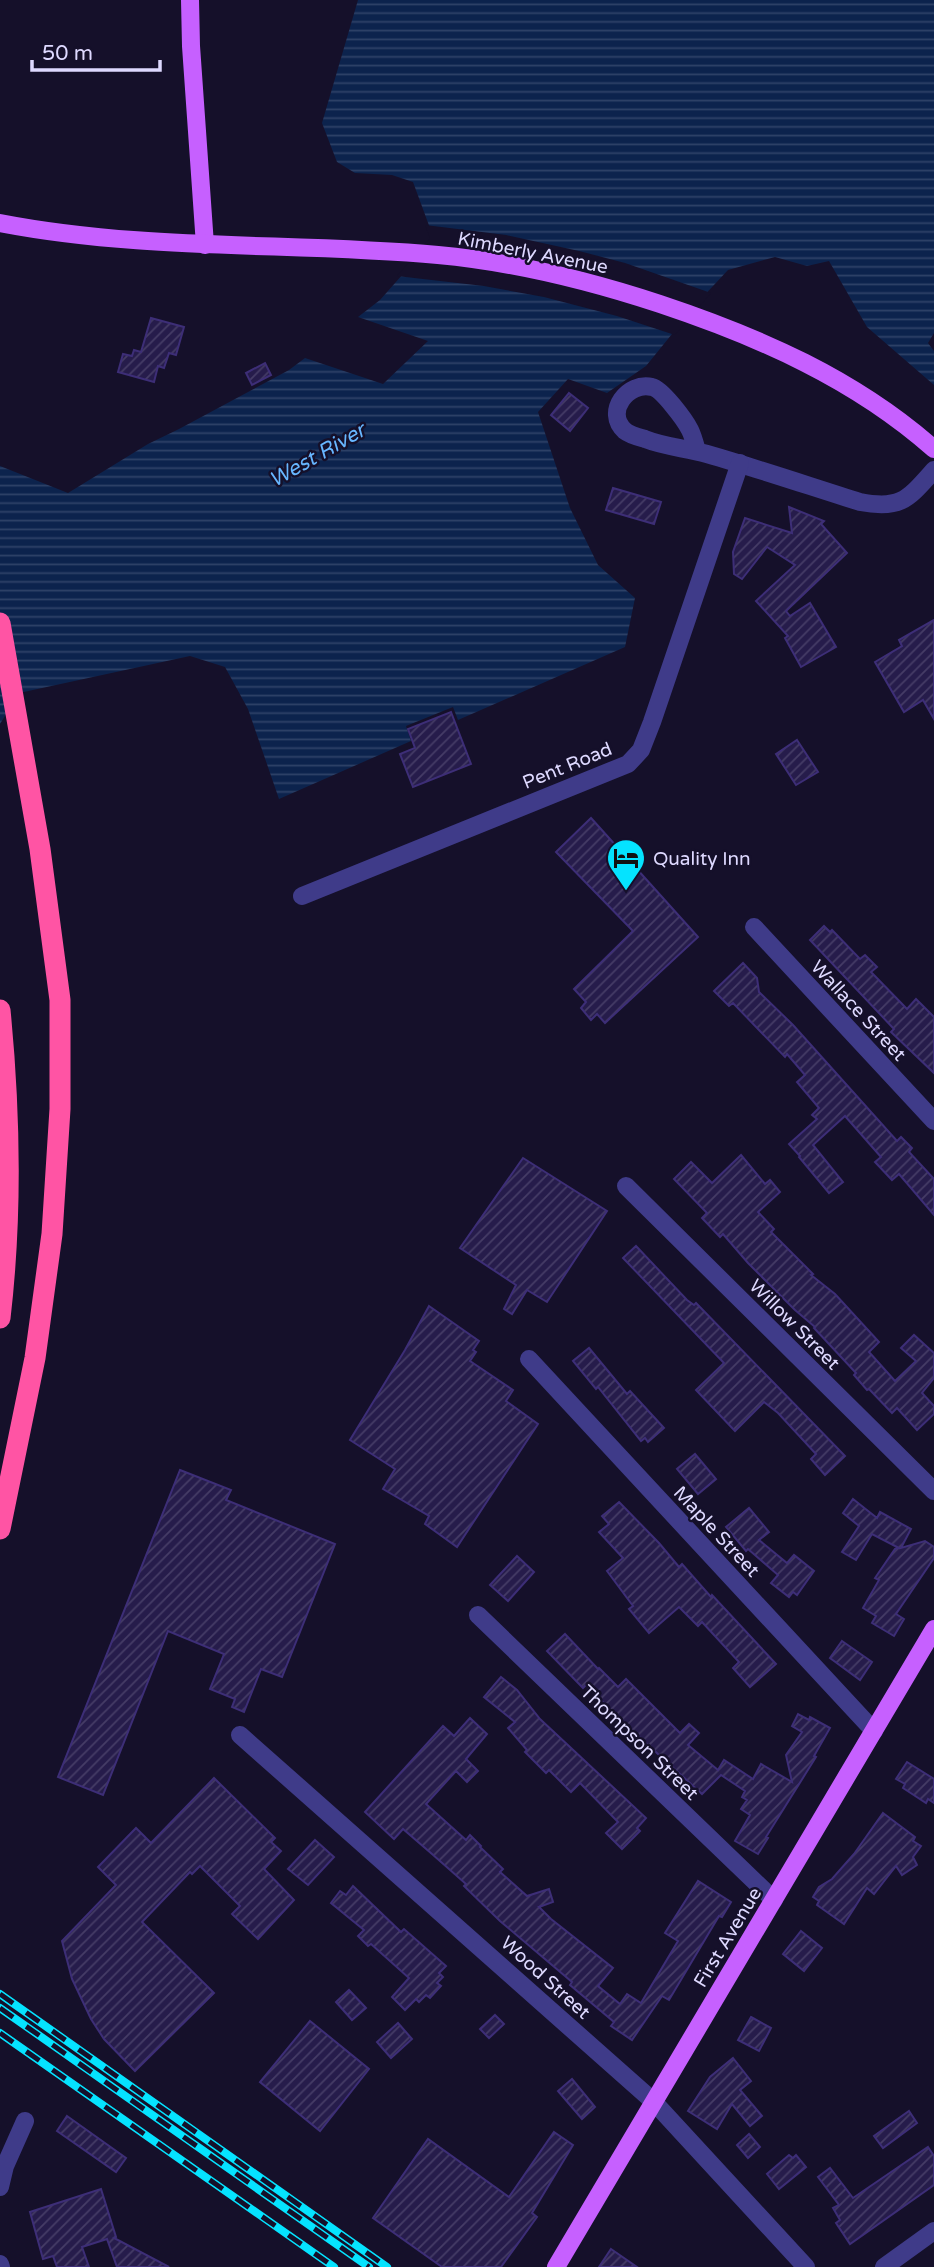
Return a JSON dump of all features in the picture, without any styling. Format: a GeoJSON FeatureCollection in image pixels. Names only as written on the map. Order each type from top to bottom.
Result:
{"type":"FeatureCollection","features":[{"type":"Feature","properties":{"kind":"highway"},"geometry":{"type":"LineString","coordinates":[[0,624],[40,849],[60,1000],[60,1109],[52,1234],[35,1358],[0,1529]]}},
{"type":"Feature","properties":{"kind":"highway"},"geometry":{"type":"LineString","coordinates":[[0,1010],[9,1163],[0,1318]]}},
{"type":"Feature","properties":{"kind":"main road"},"geometry":{"type":"LineString","coordinates":[[190,0],[205,246]]}},
{"type":"Feature","properties":{"kind":"main road","name":"Kimberly Avenue"},"geometry":{"type":"LineString","coordinates":[[0,223],[81,236],[205,246],[371,251],[475,259],[547,272],[607,288],[722,326],[773,347],[839,381],[895,417],[934,449]]}},
{"type":"Feature","properties":{"kind":"main road","name":"First Avenue"},"geometry":{"type":"LineString","coordinates":[[556,2267],[934,1629]]}},
{"type":"Feature","properties":{"kind":"street"},"geometry":{"type":"LineString","coordinates":[[696,451],[691,431],[660,390],[652,386],[640,387],[620,399],[618,419],[628,433],[660,445],[740,463],[860,502],[880,506],[896,504],[907,498],[934,470]]}},
{"type":"Feature","properties":{"kind":"street","name":"Pent Road"},"geometry":{"type":"LineString","coordinates":[[302,897],[628,764],[641,751],[652,722],[740,463]]}},
{"type":"Feature","properties":{"kind":"street","name":"Wallace Street"},"geometry":{"type":"LineString","coordinates":[[754,927],[934,1121]]}},
{"type":"Feature","properties":{"kind":"street","name":"Willow Street"},"geometry":{"type":"LineString","coordinates":[[626,1186],[934,1491]]}},
{"type":"Feature","properties":{"kind":"street","name":"Maple Street"},"geometry":{"type":"LineString","coordinates":[[529,1359],[874,1731]]}},
{"type":"Feature","properties":{"kind":"street","name":"Thompson Street"},"geometry":{"type":"LineString","coordinates":[[478,1615],[774,1900]]}},
{"type":"Feature","properties":{"kind":"street","name":"Wood Street"},"geometry":{"type":"LineString","coordinates":[[240,1735],[653,2101],[806,2267]]}},
{"type":"Feature","properties":{"kind":"street"},"geometry":{"type":"LineString","coordinates":[[0,2187],[5,2166],[25,2121]]}},
{"type":"Feature","properties":{"kind":"street"},"geometry":{"type":"LineString","coordinates":[[884,2267],[934,2231]]}},
{"type":"Feature","properties":{"kind":"water","name":"West River"},"geometry":{"type":"Polygon","coordinates":[[[358,0],[934,0],[934,333],[928,343],[934,351],[934,385],[867,327],[829,261],[807,266],[775,257],[728,270],[646,366],[607,393],[568,379],[538,412],[570,508],[598,565],[635,598],[625,647],[458,720],[453,707],[406,726],[411,741],[279,799],[248,709],[225,667],[190,656],[19,693],[0,724],[0,466],[68,493],[148,444],[289,370],[305,358],[383,384],[428,341],[358,317],[380,300],[434,239],[413,182],[392,175],[355,173],[337,162],[322,123],[358,0]]]}},
{"type":"Feature","properties":{"kind":"pier"},"geometry":{"type":"Polygon","coordinates":[[[425,225],[506,235],[579,251],[625,263],[711,293],[675,335],[544,297],[484,286],[397,276],[430,238],[425,225]]]}},
{"type":"Feature","properties":{"kind":"building"},"geometry":{"type":"Polygon","coordinates":[[[151,318],[184,327],[176,355],[169,353],[164,368],[158,366],[154,382],[118,372],[123,354],[132,356],[134,350],[141,352],[151,318]]]}},
{"type":"Feature","properties":{"kind":"building"},"geometry":{"type":"Polygon","coordinates":[[[265,363],[271,375],[252,385],[246,373],[265,363]]]}},
{"type":"Feature","properties":{"kind":"building"},"geometry":{"type":"Polygon","coordinates":[[[569,393],[588,408],[570,431],[551,415],[569,393]]]}},
{"type":"Feature","properties":{"kind":"building"},"geometry":{"type":"Polygon","coordinates":[[[613,488],[661,502],[654,524],[606,510],[613,488]]]}},
{"type":"Feature","properties":{"kind":"building"},"geometry":{"type":"Polygon","coordinates":[[[789,507],[824,521],[821,524],[847,553],[786,611],[790,616],[810,603],[836,647],[801,667],[785,638],[788,636],[756,601],[795,565],[767,547],[742,579],[734,574],[733,552],[745,518],[792,533],[789,507]]]}},
{"type":"Feature","properties":{"kind":"building"},"geometry":{"type":"Polygon","coordinates":[[[934,620],[934,719],[923,700],[904,712],[875,662],[902,646],[899,640],[934,620]]]}},
{"type":"Feature","properties":{"kind":"building"},"geometry":{"type":"Polygon","coordinates":[[[451,712],[471,764],[413,787],[400,754],[415,748],[408,729],[451,712]]]}},
{"type":"Feature","properties":{"kind":"building"},"geometry":{"type":"Polygon","coordinates":[[[797,740],[818,772],[796,785],[776,754],[797,740]]]}},
{"type":"Feature","properties":{"kind":"building","name":"Quality Inn"},"geometry":{"type":"Polygon","coordinates":[[[591,818],[698,937],[605,1023],[597,1014],[591,1020],[581,1008],[586,1002],[574,989],[633,931],[556,852],[591,818]]]}},
{"type":"Feature","properties":{"kind":"building"},"geometry":{"type":"Polygon","coordinates":[[[824,926],[830,932],[832,930],[860,959],[865,955],[877,967],[871,972],[907,1009],[916,999],[934,1017],[934,1073],[891,1032],[894,1029],[810,940],[824,926]]]}},
{"type":"Feature","properties":{"kind":"building"},"geometry":{"type":"Polygon","coordinates":[[[743,963],[757,978],[759,992],[793,1025],[897,1141],[901,1137],[912,1148],[909,1152],[934,1179],[934,1215],[899,1174],[892,1180],[875,1162],[881,1157],[845,1116],[813,1145],[843,1182],[829,1193],[789,1144],[817,1119],[812,1115],[819,1108],[797,1082],[805,1075],[787,1054],[785,1057],[733,1003],[729,1006],[714,991],[743,963]]]}},
{"type":"Feature","properties":{"kind":"building"},"geometry":{"type":"Polygon","coordinates":[[[741,1155],[765,1184],[770,1180],[780,1192],[758,1212],[774,1229],[771,1232],[813,1274],[811,1275],[835,1294],[879,1342],[869,1352],[895,1381],[916,1361],[901,1348],[914,1335],[934,1353],[934,1378],[922,1393],[934,1406],[934,1414],[917,1430],[897,1408],[892,1413],[867,1390],[854,1375],[856,1373],[815,1327],[748,1263],[723,1234],[720,1237],[702,1218],[707,1213],[674,1179],[691,1162],[712,1183],[741,1155]]]}},
{"type":"Feature","properties":{"kind":"building"},"geometry":{"type":"Polygon","coordinates":[[[523,1158],[607,1211],[547,1302],[527,1290],[512,1314],[504,1309],[516,1285],[460,1248],[523,1158]]]}},
{"type":"Feature","properties":{"kind":"building"},"geometry":{"type":"Polygon","coordinates":[[[636,1246],[687,1300],[694,1305],[696,1303],[845,1456],[825,1475],[811,1459],[816,1454],[778,1413],[764,1402],[735,1431],[696,1390],[724,1363],[623,1258],[636,1246]]]}},
{"type":"Feature","properties":{"kind":"building"},"geometry":{"type":"Polygon","coordinates":[[[429,1306],[479,1341],[470,1361],[513,1390],[506,1401],[538,1424],[457,1547],[425,1524],[429,1516],[383,1489],[395,1469],[350,1440],[429,1306]]]}},
{"type":"Feature","properties":{"kind":"building"},"geometry":{"type":"Polygon","coordinates":[[[589,1348],[627,1394],[630,1391],[664,1428],[648,1442],[645,1438],[641,1441],[598,1387],[596,1389],[573,1361],[589,1348]]]}},
{"type":"Feature","properties":{"kind":"building"},"geometry":{"type":"Polygon","coordinates":[[[695,1454],[716,1479],[698,1494],[677,1469],[695,1454]]]}},
{"type":"Feature","properties":{"kind":"building"},"geometry":{"type":"Polygon","coordinates":[[[180,1470],[231,1490],[226,1500],[335,1544],[282,1677],[261,1669],[244,1712],[232,1707],[235,1699],[210,1689],[224,1654],[168,1631],[103,1795],[58,1777],[180,1470]]]}},
{"type":"Feature","properties":{"kind":"building"},"geometry":{"type":"Polygon","coordinates":[[[853,1499],[877,1518],[880,1512],[911,1529],[901,1548],[925,1541],[934,1547],[934,1558],[896,1614],[904,1619],[894,1636],[872,1623],[876,1616],[863,1608],[879,1580],[875,1578],[895,1549],[899,1548],[872,1534],[856,1560],[842,1552],[859,1526],[843,1513],[853,1499]]]}},
{"type":"Feature","properties":{"kind":"building"},"geometry":{"type":"Polygon","coordinates":[[[619,1502],[679,1567],[682,1564],[776,1664],[750,1687],[733,1668],[739,1662],[702,1622],[698,1626],[679,1607],[649,1633],[629,1609],[633,1606],[607,1571],[623,1558],[599,1532],[609,1524],[602,1516],[619,1502]]]}},
{"type":"Feature","properties":{"kind":"building"},"geometry":{"type":"Polygon","coordinates":[[[749,1508],[769,1532],[759,1540],[787,1563],[794,1555],[814,1571],[797,1595],[793,1592],[789,1597],[771,1583],[778,1575],[748,1549],[746,1551],[726,1527],[749,1508]]]}},
{"type":"Feature","properties":{"kind":"building"},"geometry":{"type":"Polygon","coordinates":[[[517,1556],[534,1572],[508,1601],[490,1585],[517,1556]]]}},
{"type":"Feature","properties":{"kind":"building"},"geometry":{"type":"Polygon","coordinates":[[[565,1634],[618,1687],[626,1679],[680,1733],[689,1724],[699,1733],[688,1745],[718,1770],[724,1760],[753,1779],[761,1764],[792,1782],[786,1755],[802,1732],[792,1726],[798,1714],[830,1728],[814,1756],[816,1757],[758,1854],[735,1841],[750,1815],[741,1809],[747,1800],[742,1797],[745,1791],[721,1775],[702,1794],[636,1736],[586,1685],[583,1688],[547,1651],[565,1634]]]}},
{"type":"Feature","properties":{"kind":"building"},"geometry":{"type":"Polygon","coordinates":[[[842,1641],[872,1662],[860,1680],[830,1658],[842,1641]]]}},
{"type":"Feature","properties":{"kind":"building"},"geometry":{"type":"Polygon","coordinates":[[[501,1677],[517,1690],[540,1719],[646,1818],[637,1828],[640,1831],[622,1849],[606,1833],[618,1822],[580,1783],[571,1792],[549,1770],[546,1773],[525,1752],[527,1750],[508,1728],[515,1722],[484,1697],[501,1677]]]}},
{"type":"Feature","properties":{"kind":"building"},"geometry":{"type":"Polygon","coordinates":[[[470,1718],[487,1734],[466,1759],[478,1771],[467,1782],[456,1771],[426,1804],[466,1840],[470,1835],[503,1869],[500,1872],[527,1896],[549,1889],[553,1902],[539,1907],[613,1968],[598,1986],[620,2004],[627,1994],[641,2003],[678,1941],[665,1933],[698,1881],[731,1902],[722,1917],[719,1916],[669,2000],[662,1996],[632,2040],[611,2026],[614,2022],[570,1985],[572,1982],[500,1921],[464,1886],[466,1884],[403,1829],[394,1839],[365,1812],[443,1726],[454,1736],[470,1718]]]}},
{"type":"Feature","properties":{"kind":"building"},"geometry":{"type":"Polygon","coordinates":[[[907,1762],[934,1779],[934,1803],[928,1799],[926,1803],[903,1788],[905,1784],[896,1779],[907,1762]]]}},
{"type":"Feature","properties":{"kind":"building"},"geometry":{"type":"Polygon","coordinates":[[[214,1778],[275,1838],[271,1842],[281,1851],[264,1869],[294,1900],[258,1939],[232,1914],[240,1906],[200,1866],[192,1874],[190,1872],[142,1922],[214,1993],[135,2071],[104,2039],[91,2019],[72,1979],[62,1941],[116,1885],[98,1867],[136,1828],[151,1843],[214,1778]]]}},
{"type":"Feature","properties":{"kind":"building"},"geometry":{"type":"Polygon","coordinates":[[[883,1813],[915,1837],[913,1841],[921,1846],[913,1857],[917,1865],[902,1875],[896,1866],[874,1894],[867,1888],[844,1924],[817,1905],[819,1901],[813,1897],[819,1887],[832,1879],[854,1854],[883,1813]]]}},
{"type":"Feature","properties":{"kind":"building"},"geometry":{"type":"Polygon","coordinates":[[[315,1840],[334,1857],[308,1885],[288,1869],[315,1840]]]}},
{"type":"Feature","properties":{"kind":"building"},"geometry":{"type":"Polygon","coordinates":[[[353,1886],[401,1932],[404,1929],[446,1966],[439,1973],[443,1977],[437,1983],[441,1986],[430,1998],[426,1995],[419,2002],[416,1999],[405,2010],[392,1997],[409,1978],[371,1944],[368,1946],[358,1936],[364,1930],[331,1903],[340,1891],[346,1895],[353,1886]]]}},
{"type":"Feature","properties":{"kind":"building"},"geometry":{"type":"Polygon","coordinates":[[[801,1931],[822,1948],[804,1971],[783,1954],[801,1931]]]}},
{"type":"Feature","properties":{"kind":"building"},"geometry":{"type":"Polygon","coordinates":[[[349,1990],[366,2008],[352,2020],[336,2002],[349,1990]]]}},
{"type":"Feature","properties":{"kind":"building"},"geometry":{"type":"Polygon","coordinates":[[[495,2015],[504,2024],[489,2038],[480,2029],[495,2015]]]}},
{"type":"Feature","properties":{"kind":"building"},"geometry":{"type":"Polygon","coordinates":[[[751,2017],[771,2028],[759,2051],[738,2040],[751,2017]]]}},
{"type":"Feature","properties":{"kind":"building"},"geometry":{"type":"Polygon","coordinates":[[[310,2021],[369,2069],[320,2131],[260,2082],[310,2021]]]}},
{"type":"Feature","properties":{"kind":"building"},"geometry":{"type":"Polygon","coordinates":[[[398,2023],[412,2039],[391,2058],[377,2042],[398,2023]]]}},
{"type":"Feature","properties":{"kind":"building"},"geometry":{"type":"Polygon","coordinates":[[[733,2058],[751,2081],[740,2090],[762,2116],[750,2126],[732,2104],[717,2129],[688,2111],[710,2077],[733,2058]]]}},
{"type":"Feature","properties":{"kind":"building"},"geometry":{"type":"Polygon","coordinates":[[[572,2079],[595,2107],[582,2119],[558,2091],[572,2079]]]}},
{"type":"Feature","properties":{"kind":"building"},"geometry":{"type":"Polygon","coordinates":[[[909,2111],[917,2123],[883,2148],[874,2136],[909,2111]]]}},
{"type":"Feature","properties":{"kind":"building"},"geometry":{"type":"Polygon","coordinates":[[[67,2116],[126,2158],[116,2172],[57,2131],[67,2116]]]}},
{"type":"Feature","properties":{"kind":"building"},"geometry":{"type":"Polygon","coordinates":[[[554,2132],[573,2145],[532,2213],[537,2217],[501,2267],[442,2267],[373,2218],[428,2139],[509,2197],[554,2132]]]}},
{"type":"Feature","properties":{"kind":"building"},"geometry":{"type":"Polygon","coordinates":[[[749,2134],[760,2147],[748,2158],[737,2145],[749,2134]]]}},
{"type":"Feature","properties":{"kind":"building"},"geometry":{"type":"Polygon","coordinates":[[[928,2147],[934,2156],[934,2185],[850,2244],[836,2223],[840,2220],[833,2208],[839,2205],[818,2177],[830,2168],[853,2198],[928,2147]]]}},
{"type":"Feature","properties":{"kind":"building"},"geometry":{"type":"Polygon","coordinates":[[[789,2155],[793,2158],[796,2155],[806,2167],[779,2189],[767,2174],[789,2155]]]}},
{"type":"Feature","properties":{"kind":"building"},"geometry":{"type":"Polygon","coordinates":[[[101,2189],[116,2237],[114,2238],[169,2267],[117,2267],[107,2239],[82,2247],[89,2267],[57,2267],[53,2256],[43,2259],[30,2212],[101,2189]]]}},
{"type":"Feature","properties":{"kind":"building"},"geometry":{"type":"Polygon","coordinates":[[[611,2249],[637,2267],[599,2267],[611,2249]]]}},
{"type":"Feature","properties":{"kind":"railway"},"geometry":{"type":"LineString","coordinates":[[0,1994],[387,2267]]}},
{"type":"Feature","properties":{"kind":"railway"},"geometry":{"type":"LineString","coordinates":[[0,2008],[369,2267]]}},
{"type":"Feature","properties":{"kind":"railway"},"geometry":{"type":"LineString","coordinates":[[0,2033],[334,2267]]}},
{"type":"Feature","properties":{"kind":"place","name":"Quality Inn"},"geometry":{"type":"Point","coordinates":[626,892]}}]}
